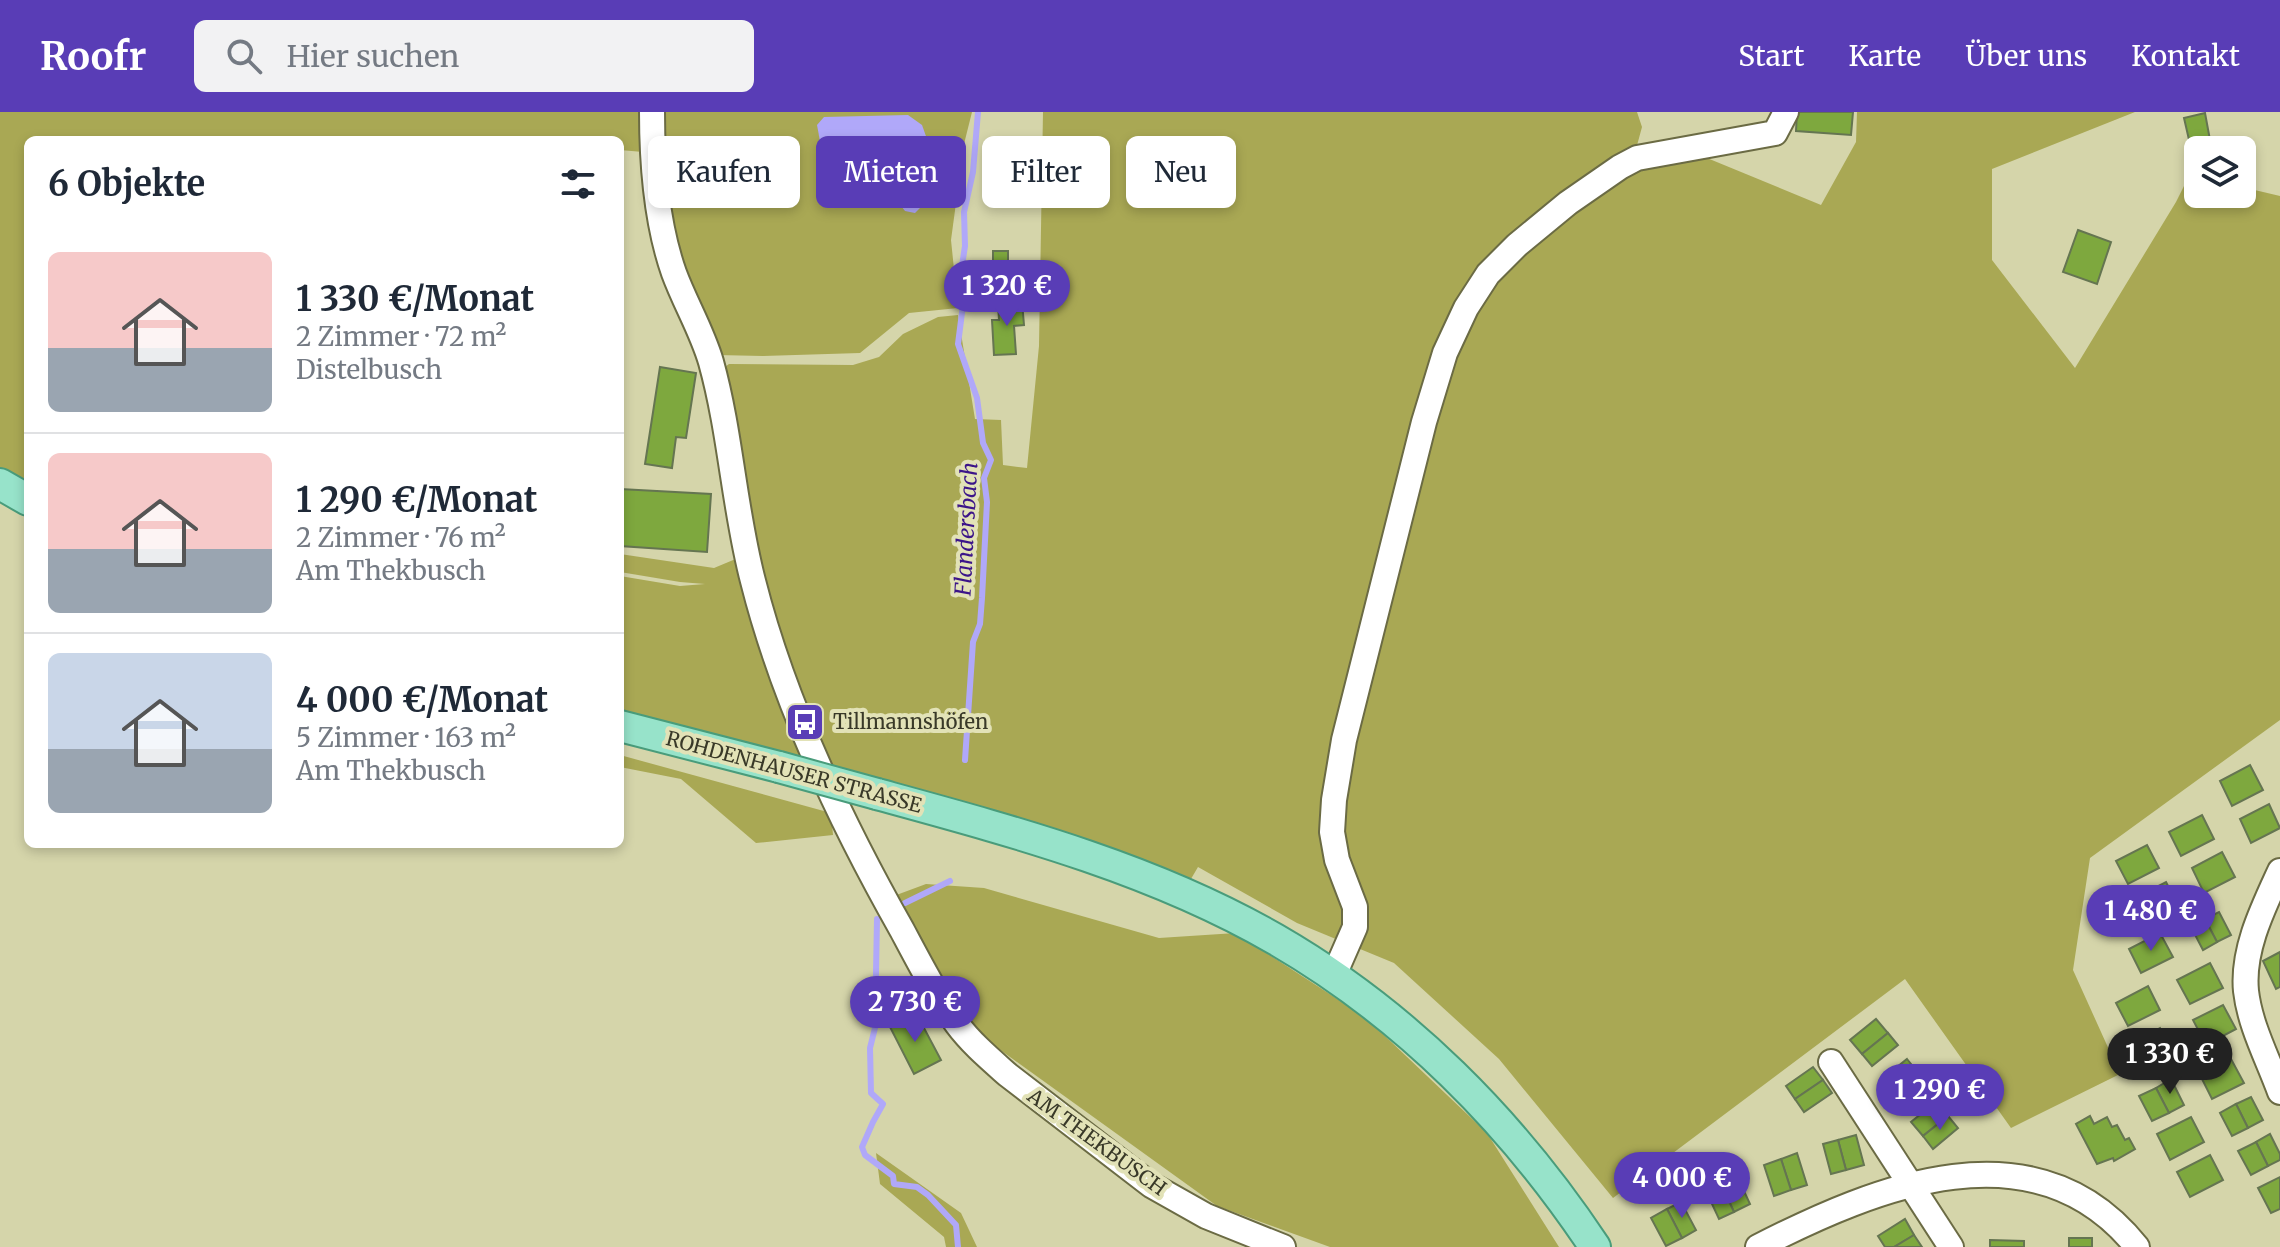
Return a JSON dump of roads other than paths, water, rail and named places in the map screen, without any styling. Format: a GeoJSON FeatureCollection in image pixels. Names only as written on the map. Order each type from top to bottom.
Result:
{"type":"FeatureCollection","features":[{"type":"Feature","properties":{"kind":"main road"},"geometry":{"type":"LineString","coordinates":[[0,484],[24,498]]}},
{"type":"Feature","properties":{"kind":"main road","name":"ROHDENHAUSER STRASSE"},"geometry":{"type":"LineString","coordinates":[[624,727],[967,818],[1078,853],[1211,906],[1273,938],[1334,975],[1379,1008],[1437,1059],[1486,1107],[1524,1151],[1595,1247]]}},
{"type":"Feature","properties":{"kind":"street","name":"AM THEKBUSCH"},"geometry":{"type":"LineString","coordinates":[[652,112],[652,155],[658,209],[673,271],[710,359],[724,414],[750,567],[770,642],[802,724],[856,845],[940,999],[967,1037],[1008,1075],[1151,1185],[1206,1216],[1283,1247]]}},
{"type":"Feature","properties":{"kind":"street"},"geometry":{"type":"LineString","coordinates":[[1334,975],[1355,927],[1355,907],[1337,860],[1332,832],[1344,740],[1424,422],[1445,353],[1466,308],[1488,274],[1517,245],[1568,203],[1620,167],[1637,158],[1775,133],[1786,112]]}},
{"type":"Feature","properties":{"kind":"street"},"geometry":{"type":"LineString","coordinates":[[2280,871],[2251,943],[2246,989],[2254,1026],[2280,1092]]}},
{"type":"Feature","properties":{"kind":"street"},"geometry":{"type":"LineString","coordinates":[[1831,1062],[1951,1247]]}},
{"type":"Feature","properties":{"kind":"street"},"geometry":{"type":"LineString","coordinates":[[1758,1247],[1827,1213],[1911,1184],[1982,1174],[2050,1183],[2104,1215],[2137,1247]]}},
{"type":"Feature","properties":{"kind":"waterway","name":"Flandersbach"},"geometry":{"type":"LineString","coordinates":[[965,760],[973,642],[980,624],[982,598],[987,502],[984,478],[991,460],[983,443],[977,398],[958,344],[963,305],[960,279],[965,246],[964,212],[973,172],[978,112]]}},
{"type":"Feature","properties":{"kind":"waterway","name":"Flandersbach"},"geometry":{"type":"LineString","coordinates":[[905,903],[950,881]]}},
{"type":"Feature","properties":{"kind":"waterway","name":"Flandersbach"},"geometry":{"type":"LineString","coordinates":[[877,919],[875,1028],[870,1048],[871,1093],[883,1104],[862,1147],[865,1155],[893,1176],[894,1184],[917,1187],[928,1195],[956,1225],[958,1247]]}},
{"type":"Feature","properties":{"kind":"place","name":"Tillmannshöfen"},"geometry":{"type":"Point","coordinates":[805,722]}}]}
